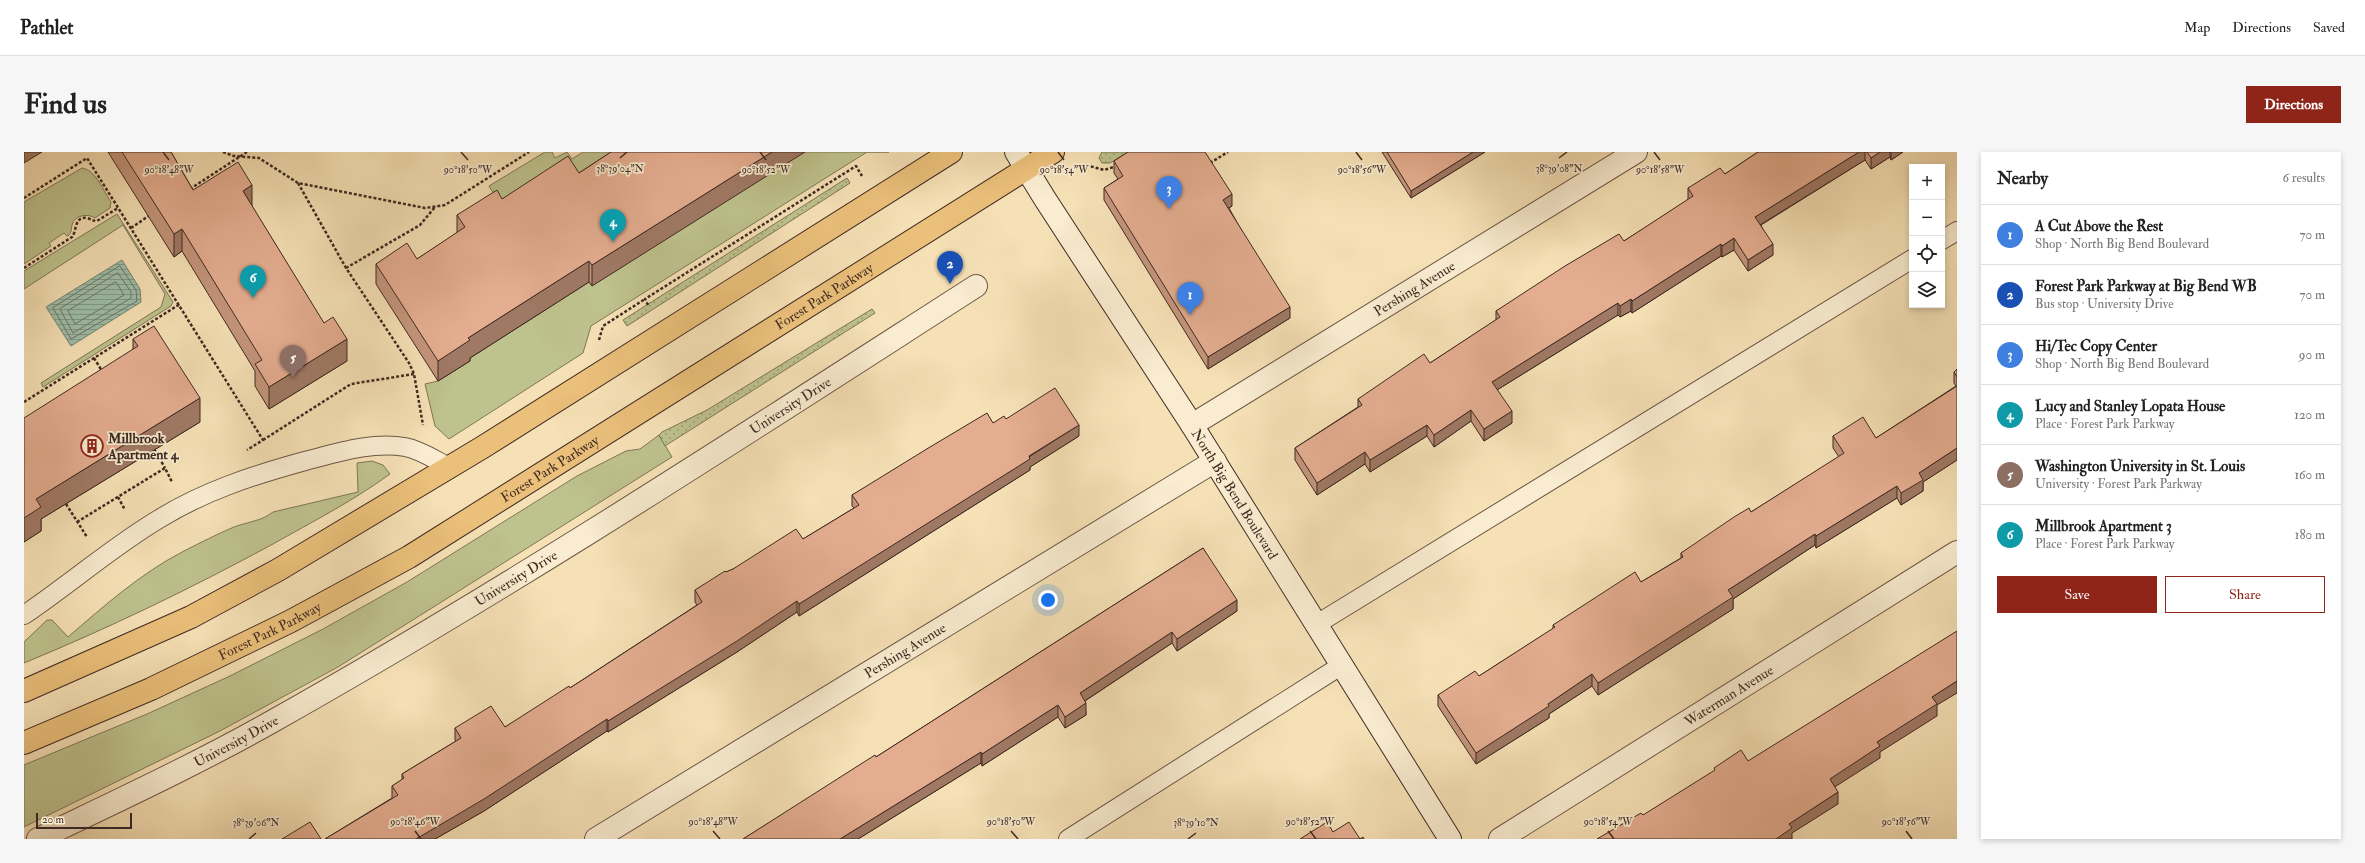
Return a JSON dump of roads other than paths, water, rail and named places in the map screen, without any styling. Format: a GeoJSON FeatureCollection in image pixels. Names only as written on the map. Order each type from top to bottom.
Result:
{"type":"FeatureCollection","features":[{"type":"Feature","properties":{"kind":"main road"},"geometry":{"type":"LineString","coordinates":[[24,691],[191,616],[278,570],[449,467],[951,152]]}},
{"type":"Feature","properties":{"kind":"main road","name":"Forest Park Parkway"},"geometry":{"type":"LineString","coordinates":[[24,743],[151,689],[291,621],[409,557],[1021,161],[1053,152]]}},
{"type":"Feature","properties":{"kind":"street","name":"Pershing Avenue"},"geometry":{"type":"LineString","coordinates":[[1192,425],[1636,152]]}},
{"type":"Feature","properties":{"kind":"street","name":"North Big Bend Boulevard"},"geometry":{"type":"LineString","coordinates":[[1021,161],[1215,461],[1450,839]]}},
{"type":"Feature","properties":{"kind":"street","name":"University Drive"},"geometry":{"type":"LineString","coordinates":[[38,839],[143,788],[271,722],[421,635],[719,451],[976,286]]}},
{"type":"Feature","properties":{"kind":"street","name":"Pershing Avenue"},"geometry":{"type":"LineString","coordinates":[[596,839],[1215,461]]}},
{"type":"Feature","properties":{"kind":"street","name":"Waterman Avenue"},"geometry":{"type":"LineString","coordinates":[[1500,839],[1957,552]]}},
{"type":"Feature","properties":{"kind":"lane"},"geometry":{"type":"LineString","coordinates":[[1945,238],[1957,231]]}},
{"type":"Feature","properties":{"kind":"lane"},"geometry":{"type":"LineString","coordinates":[[1316,624],[1909,261]]}},
{"type":"Feature","properties":{"kind":"lane"},"geometry":{"type":"LineString","coordinates":[[24,615],[126,540],[160,518],[199,497],[242,479],[339,452],[382,445],[406,447],[449,467]]}},
{"type":"Feature","properties":{"kind":"lane"},"geometry":{"type":"LineString","coordinates":[[1068,839],[1342,665]]}},
{"type":"Feature","properties":{"kind":"water"},"geometry":{"type":"Polygon","coordinates":[[[122,260],[140,289],[141,302],[71,346],[46,307],[122,260]]]}},
{"type":"Feature","properties":{"kind":"place","name":"Hi/Tec Copy Center"},"geometry":{"type":"Point","coordinates":[1169,209]}},
{"type":"Feature","properties":{"kind":"place","name":"Lucy and Stanley Lopata House"},"geometry":{"type":"Point","coordinates":[613,242]}},
{"type":"Feature","properties":{"kind":"place","name":"Forest Park Parkway at Big Bend WB"},"geometry":{"type":"Point","coordinates":[950,284]}},
{"type":"Feature","properties":{"kind":"place","name":"Millbrook Apartment 3"},"geometry":{"type":"Point","coordinates":[253,298]}},
{"type":"Feature","properties":{"kind":"place","name":"A Cut Above the Rest"},"geometry":{"type":"Point","coordinates":[1190,315]}},
{"type":"Feature","properties":{"kind":"place","name":"Washington University in St. Louis"},"geometry":{"type":"Point","coordinates":[293,378]}},
{"type":"Feature","properties":{"kind":"place","name":"Millbrook Apartment 4"},"geometry":{"type":"Point","coordinates":[92,446]}}]}
